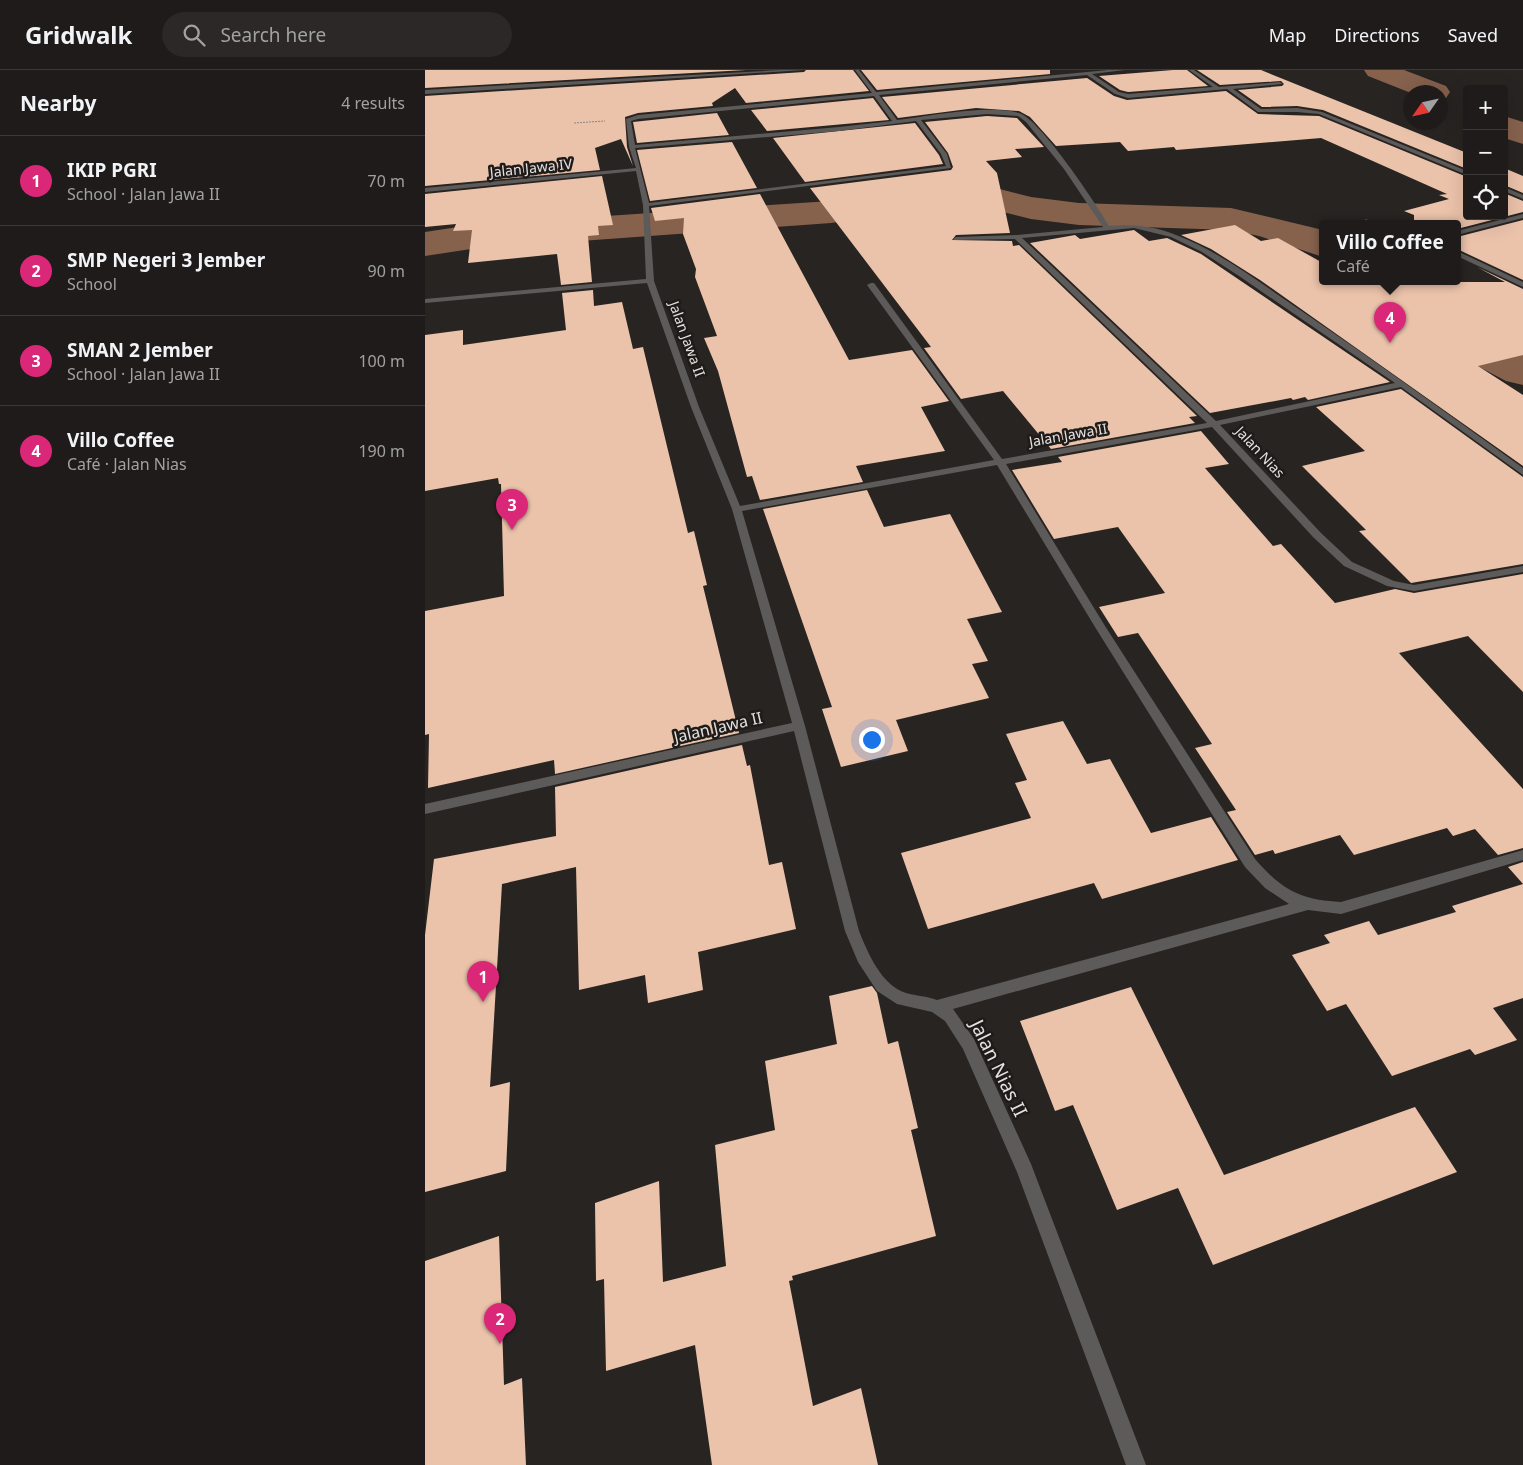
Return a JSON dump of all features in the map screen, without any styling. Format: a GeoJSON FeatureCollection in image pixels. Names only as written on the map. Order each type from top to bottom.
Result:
{"type":"FeatureCollection","features":[{"type":"Feature","properties":{"kind":"street"},"geometry":{"type":"LineString","coordinates":[[425,92],[617,77],[802,70]]}},
{"type":"Feature","properties":{"kind":"street"},"geometry":{"type":"LineString","coordinates":[[857,70],[897,123]]}},
{"type":"Feature","properties":{"kind":"street"},"geometry":{"type":"LineString","coordinates":[[628,120],[638,117],[1085,72],[1123,70]]}},
{"type":"Feature","properties":{"kind":"street"},"geometry":{"type":"LineString","coordinates":[[1191,70],[1218,88]]}},
{"type":"Feature","properties":{"kind":"street"},"geometry":{"type":"LineString","coordinates":[[1085,72],[1117,92],[1128,96],[1280,83]]}},
{"type":"Feature","properties":{"kind":"street"},"geometry":{"type":"LineString","coordinates":[[1229,88],[1260,111],[1297,110],[1320,113],[1463,171]]}},
{"type":"Feature","properties":{"kind":"street"},"geometry":{"type":"LineString","coordinates":[[632,147],[989,113],[1019,114],[1038,132],[1105,224]]}},
{"type":"Feature","properties":{"kind":"street","name":"Jalan Jawa II"},"geometry":{"type":"LineString","coordinates":[[425,809],[799,726],[737,509],[695,407],[650,281],[646,205],[639,169],[632,147],[628,120]]}},
{"type":"Feature","properties":{"kind":"street"},"geometry":{"type":"LineString","coordinates":[[646,205],[949,167],[944,154],[919,120]]}},
{"type":"Feature","properties":{"kind":"street","name":"Jalan Jawa IV"},"geometry":{"type":"LineString","coordinates":[[425,190],[639,169]]}},
{"type":"Feature","properties":{"kind":"street"},"geometry":{"type":"LineString","coordinates":[[1508,191],[1523,197]]}},
{"type":"Feature","properties":{"kind":"street"},"geometry":{"type":"LineString","coordinates":[[1461,232],[1523,216]]}},
{"type":"Feature","properties":{"kind":"street"},"geometry":{"type":"LineString","coordinates":[[956,240],[1017,237],[1105,224],[1134,226],[1154,230],[1204,251],[1403,384],[1523,472]]}},
{"type":"Feature","properties":{"kind":"street","name":"Jalan Nias"},"geometry":{"type":"LineString","coordinates":[[1017,237],[1214,424],[1317,535],[1349,564],[1368,575],[1397,586],[1415,588],[1523,569]]}},
{"type":"Feature","properties":{"kind":"street"},"geometry":{"type":"LineString","coordinates":[[1461,255],[1522,285]]}},
{"type":"Feature","properties":{"kind":"street"},"geometry":{"type":"LineString","coordinates":[[425,301],[650,281]]}},
{"type":"Feature","properties":{"kind":"street"},"geometry":{"type":"LineString","coordinates":[[871,286],[1000,462],[1100,626],[1250,863],[1278,892],[1321,908],[1341,908],[1523,855]]}},
{"type":"Feature","properties":{"kind":"street","name":"Jalan Jawa II"},"geometry":{"type":"LineString","coordinates":[[737,509],[1214,424],[1403,384]]}},
{"type":"Feature","properties":{"kind":"street","name":"Jalan Nias II"},"geometry":{"type":"LineString","coordinates":[[799,726],[843,899],[863,956],[882,986],[894,995],[937,1007],[950,1016],[969,1044],[1018,1153],[1136,1465]]}},
{"type":"Feature","properties":{"kind":"street"},"geometry":{"type":"LineString","coordinates":[[937,1007],[1307,904]]}},
{"type":"Feature","properties":{"kind":"path"},"geometry":{"type":"LineString","coordinates":[[574,123],[628,120]]}},
{"type":"Feature","properties":{"kind":"building"},"geometry":{"type":"Polygon","coordinates":[[[425,70],[746,70],[425,88],[425,70]]]}},
{"type":"Feature","properties":{"kind":"building"},"geometry":{"type":"Polygon","coordinates":[[[806,70],[853,70],[869,91],[746,103],[735,88],[712,103],[713,106],[638,113],[625,117],[627,147],[633,166],[621,139],[595,148],[600,170],[425,186],[425,96],[804,72],[806,70]]]}},
{"type":"Feature","properties":{"kind":"building"},"geometry":{"type":"Polygon","coordinates":[[[861,70],[1050,70],[1050,74],[877,90],[861,70]]]}},
{"type":"Feature","properties":{"kind":"building"},"geometry":{"type":"Polygon","coordinates":[[[1187,70],[1208,86],[1128,92],[1120,90],[1099,76],[1187,70]]]}},
{"type":"Feature","properties":{"kind":"building"},"geometry":{"type":"Polygon","coordinates":[[[1197,70],[1261,70],[1403,127],[1403,130],[1410,130],[1463,151],[1463,167],[1323,110],[1297,106],[1262,107],[1238,90],[1282,86],[1284,84],[1281,81],[1220,85],[1197,70]]]}},
{"type":"Feature","properties":{"kind":"building"},"geometry":{"type":"Polygon","coordinates":[[[1087,78],[1114,96],[1127,100],[1226,91],[1258,114],[1319,116],[1463,175],[1463,220],[1492,220],[1461,228],[1461,220],[1414,220],[1414,215],[1404,211],[1449,199],[1439,195],[1447,194],[1321,138],[1176,150],[1174,147],[1128,151],[1120,142],[1056,146],[1030,117],[1019,111],[976,108],[898,118],[882,97],[1087,78]]]}},
{"type":"Feature","properties":{"kind":"building"},"geometry":{"type":"Polygon","coordinates":[[[873,98],[889,120],[767,131],[751,110],[873,98]]]}},
{"type":"Feature","properties":{"kind":"building"},"geometry":{"type":"Polygon","coordinates":[[[717,113],[729,135],[637,143],[633,122],[717,113]]]}},
{"type":"Feature","properties":{"kind":"building"},"geometry":{"type":"Polygon","coordinates":[[[987,116],[1017,118],[1044,147],[1015,149],[1022,157],[986,161],[997,173],[1010,233],[956,235],[952,240],[1012,241],[1013,246],[1019,245],[1197,416],[1189,417],[1195,423],[1051,449],[1003,391],[961,399],[924,348],[931,347],[810,188],[951,170],[953,167],[948,153],[925,122],[987,116]]]}},
{"type":"Feature","properties":{"kind":"building"},"geometry":{"type":"Polygon","coordinates":[[[915,123],[939,155],[943,164],[805,182],[773,138],[915,123]]]}},
{"type":"Feature","properties":{"kind":"building"},"geometry":{"type":"Polygon","coordinates":[[[732,142],[757,188],[650,201],[637,150],[732,142]]]}},
{"type":"Feature","properties":{"kind":"building"},"geometry":{"type":"Polygon","coordinates":[[[1508,170],[1523,176],[1523,193],[1508,187],[1508,170]]]}},
{"type":"Feature","properties":{"kind":"building"},"geometry":{"type":"Polygon","coordinates":[[[602,176],[613,225],[598,226],[599,235],[588,236],[592,282],[561,285],[557,254],[468,263],[472,230],[453,231],[456,224],[425,227],[425,194],[602,176]]]}},
{"type":"Feature","properties":{"kind":"building"},"geometry":{"type":"Polygon","coordinates":[[[760,194],[849,360],[912,350],[949,401],[921,407],[945,451],[856,466],[863,482],[760,500],[752,476],[747,477],[718,371],[704,338],[717,336],[695,277],[696,269],[683,234],[684,218],[655,221],[651,208],[760,194]]]}},
{"type":"Feature","properties":{"kind":"building"},"geometry":{"type":"Polygon","coordinates":[[[1508,195],[1523,201],[1523,212],[1508,216],[1508,195]]]}},
{"type":"Feature","properties":{"kind":"building"},"geometry":{"type":"Polygon","coordinates":[[[1523,220],[1523,280],[1461,251],[1461,236],[1523,220]]]}},
{"type":"Feature","properties":{"kind":"building"},"geometry":{"type":"Polygon","coordinates":[[[1235,225],[1261,241],[1278,238],[1319,261],[1319,285],[1461,285],[1461,282],[1505,282],[1477,267],[1523,289],[1523,355],[1478,366],[1523,395],[1523,466],[1260,280],[1211,249],[1181,235],[1235,225]]]}},
{"type":"Feature","properties":{"kind":"building"},"geometry":{"type":"Polygon","coordinates":[[[1134,230],[1149,241],[1167,238],[1201,254],[1390,382],[1308,400],[1305,397],[1293,400],[1291,398],[1210,413],[1030,243],[1075,235],[1080,239],[1134,230]]]}},
{"type":"Feature","properties":{"kind":"building"},"geometry":{"type":"Polygon","coordinates":[[[593,290],[594,306],[622,302],[633,349],[643,347],[688,533],[694,531],[707,585],[703,586],[739,733],[555,774],[554,760],[428,788],[429,734],[425,735],[425,611],[504,596],[501,484],[499,484],[498,478],[425,491],[425,335],[463,330],[463,345],[566,330],[562,293],[593,290]]]}},
{"type":"Feature","properties":{"kind":"building"},"geometry":{"type":"Polygon","coordinates":[[[1401,389],[1523,477],[1523,564],[1411,583],[1359,531],[1366,530],[1302,466],[1365,451],[1316,407],[1401,389]]]}},
{"type":"Feature","properties":{"kind":"building"},"geometry":{"type":"Polygon","coordinates":[[[1201,431],[1229,464],[1205,468],[1273,546],[1281,544],[1335,603],[1395,589],[1414,593],[1523,574],[1523,692],[1468,636],[1399,653],[1523,789],[1523,848],[1498,855],[1475,829],[1453,836],[1447,828],[1354,855],[1340,835],[1275,854],[1273,850],[1255,855],[1227,812],[1236,810],[1195,748],[1212,744],[1138,633],[1118,637],[1099,607],[1165,593],[1118,527],[1054,539],[1012,470],[1062,462],[1058,457],[1201,431]]]}},
{"type":"Feature","properties":{"kind":"building"},"geometry":{"type":"Polygon","coordinates":[[[867,490],[884,527],[950,514],[1002,612],[967,619],[988,661],[972,664],[989,698],[896,720],[908,751],[841,767],[822,709],[832,707],[763,509],[867,490]]]}},
{"type":"Feature","properties":{"kind":"building"},"geometry":{"type":"Polygon","coordinates":[[[1063,721],[1087,764],[1110,759],[1151,833],[1211,817],[1238,860],[1102,899],[1094,883],[928,929],[901,853],[1031,818],[1015,783],[1027,780],[1006,734],[1063,721]]]}},
{"type":"Feature","properties":{"kind":"building"},"geometry":{"type":"Polygon","coordinates":[[[742,745],[747,766],[750,765],[769,865],[782,862],[796,929],[698,952],[703,990],[648,1003],[645,975],[579,990],[576,867],[502,884],[490,1087],[510,1082],[506,1171],[425,1192],[425,935],[434,859],[556,836],[555,787],[742,745]]]}},
{"type":"Feature","properties":{"kind":"building"},"geometry":{"type":"Polygon","coordinates":[[[1523,862],[1523,884],[1508,867],[1523,862]]]}},
{"type":"Feature","properties":{"kind":"building"},"geometry":{"type":"Polygon","coordinates":[[[1523,884],[1523,998],[1493,1008],[1517,1040],[1475,1055],[1470,1049],[1392,1076],[1346,1004],[1327,1011],[1292,955],[1330,943],[1324,935],[1369,921],[1378,935],[1456,912],[1452,906],[1523,884]]]}},
{"type":"Feature","properties":{"kind":"building"},"geometry":{"type":"Polygon","coordinates":[[[872,986],[877,993],[888,1044],[898,1041],[918,1128],[911,1130],[936,1236],[792,1276],[793,1280],[789,1281],[813,1406],[861,1388],[878,1465],[712,1465],[695,1345],[606,1371],[604,1279],[596,1281],[595,1203],[659,1181],[663,1282],[726,1266],[715,1145],[775,1130],[765,1061],[837,1044],[829,996],[872,986]]]}},
{"type":"Feature","properties":{"kind":"building"},"geometry":{"type":"Polygon","coordinates":[[[1131,987],[1224,1175],[1415,1107],[1457,1172],[1213,1265],[1178,1188],[1117,1210],[1073,1105],[1055,1111],[1020,1021],[1131,987]]]}},
{"type":"Feature","properties":{"kind":"building"},"geometry":{"type":"Polygon","coordinates":[[[499,1236],[504,1385],[522,1378],[526,1465],[425,1465],[425,1261],[499,1236]]]}},
{"type":"Feature","properties":{"kind":"waterway"},"geometry":{"type":"LineString","coordinates":[[1378,70],[1417,85]]}},
{"type":"Feature","properties":{"kind":"waterway"},"geometry":{"type":"LineString","coordinates":[[1508,128],[1523,134]]}},
{"type":"Feature","properties":{"kind":"waterway"},"geometry":{"type":"LineString","coordinates":[[425,244],[471,237],[831,212],[919,199],[988,197],[1031,208],[1079,214],[1231,219],[1266,226],[1308,238],[1319,243]]}},
{"type":"Feature","properties":{"kind":"waterway"},"geometry":{"type":"LineString","coordinates":[[1395,285],[1440,315],[1461,339],[1523,371]]}},
{"type":"Feature","properties":{"kind":"place","name":"Villo Coffee"},"geometry":{"type":"Point","coordinates":[1390,343]}},
{"type":"Feature","properties":{"kind":"place","name":"SMAN 2 Jember"},"geometry":{"type":"Point","coordinates":[512,530]}},
{"type":"Feature","properties":{"kind":"place","name":"IKIP PGRI"},"geometry":{"type":"Point","coordinates":[483,1002]}},
{"type":"Feature","properties":{"kind":"place","name":"SMP Negeri 3 Jember"},"geometry":{"type":"Point","coordinates":[500,1344]}}]}
